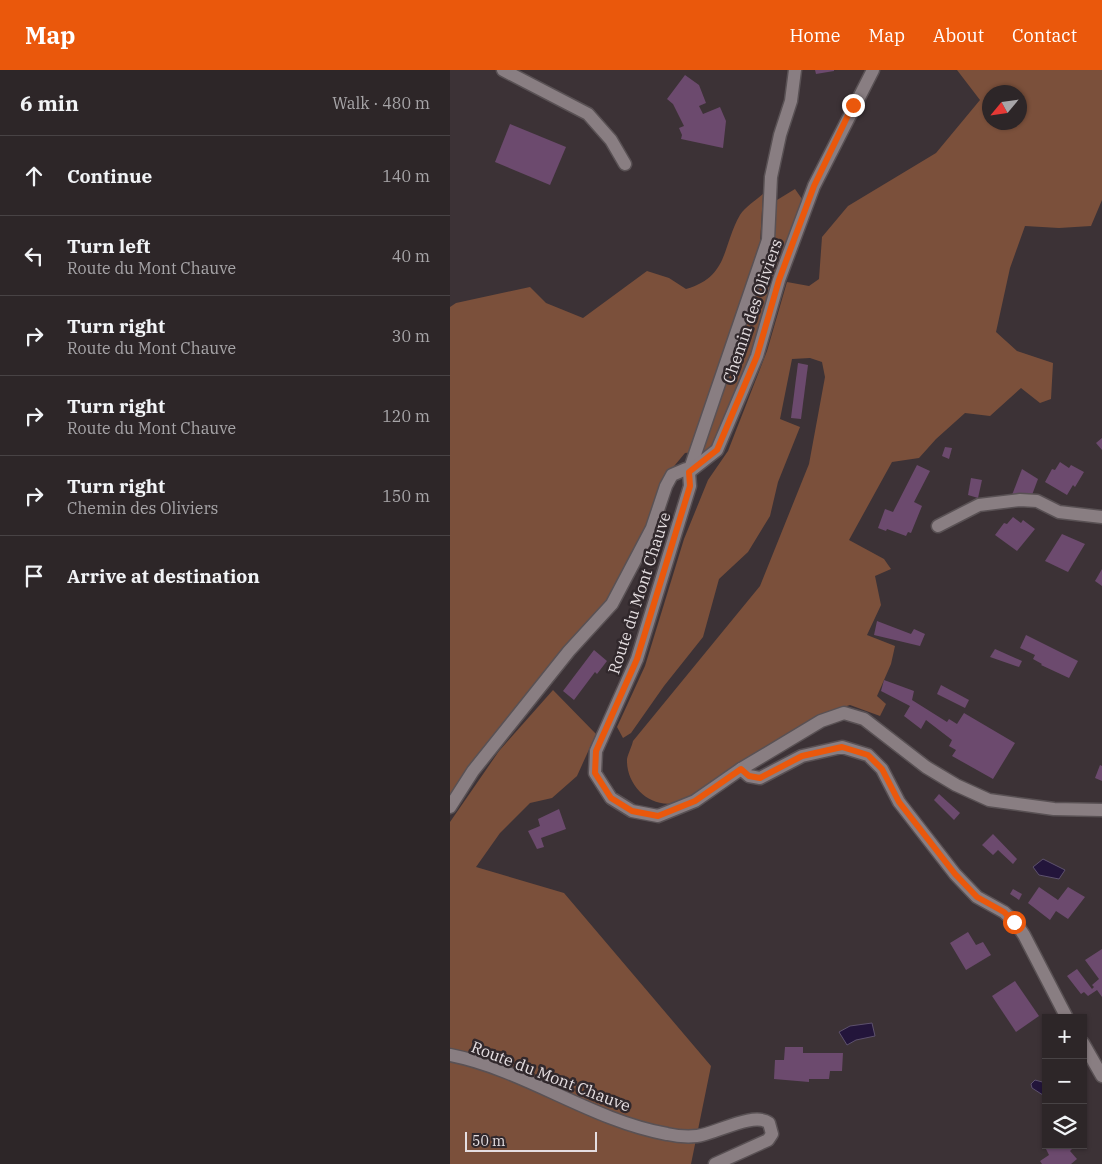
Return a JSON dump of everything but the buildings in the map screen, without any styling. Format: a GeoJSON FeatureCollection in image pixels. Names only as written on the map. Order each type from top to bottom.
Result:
{"type":"FeatureCollection","features":[{"type":"Feature","properties":{"kind":"street"},"geometry":{"type":"LineString","coordinates":[[503,70],[588,114],[611,140],[625,164]]}},
{"type":"Feature","properties":{"kind":"street"},"geometry":{"type":"LineString","coordinates":[[689,472],[768,240],[771,177],[780,135],[792,102],[795,70]]}},
{"type":"Feature","properties":{"kind":"street","name":"Chemin des Oliviers"},"geometry":{"type":"LineString","coordinates":[[689,472],[717,450],[757,356],[779,280],[814,186],[873,70]]}},
{"type":"Feature","properties":{"kind":"street","name":"Route du Mont Chauve"},"geometry":{"type":"LineString","coordinates":[[450,807],[473,771],[569,651],[612,604],[652,528],[666,486],[672,475],[686,469],[689,472],[690,486],[658,594],[637,659],[596,751],[595,773],[611,798],[632,811],[658,816],[695,801],[741,769],[821,721],[844,713],[864,719],[926,766],[956,785],[989,800],[1054,809],[1102,810]]}},
{"type":"Feature","properties":{"kind":"street"},"geometry":{"type":"LineString","coordinates":[[938,526],[979,505],[1020,500],[1037,501],[1059,512],[1102,517]]}},
{"type":"Feature","properties":{"kind":"street"},"geometry":{"type":"LineString","coordinates":[[741,769],[749,776],[760,778],[802,756],[842,747],[868,755],[882,769],[899,802],[955,874],[977,897],[1004,912],[1014,922],[1024,936],[1065,1014]]}},
{"type":"Feature","properties":{"kind":"street"},"geometry":{"type":"LineString","coordinates":[[1087,1050],[1102,1076]]}},
{"type":"Feature","properties":{"kind":"street","name":"Route du Mont Chauve"},"geometry":{"type":"LineString","coordinates":[[450,1055],[469,1059],[520,1078],[595,1113],[665,1134],[698,1136],[756,1119],[769,1123],[772,1134],[768,1140],[715,1164]]}},
{"type":"Feature","properties":{"kind":"shaded area"},"geometry":{"type":"Polygon","coordinates":[[[957,70],[1102,70],[1102,200],[1091,226],[1059,228],[1025,226],[1010,268],[996,332],[1017,351],[1053,363],[1051,399],[1040,403],[1021,388],[990,416],[965,413],[936,439],[919,458],[892,462],[849,540],[884,559],[891,569],[875,576],[881,605],[867,635],[895,646],[891,664],[877,696],[886,704],[880,716],[850,705],[821,714],[683,800],[665,804],[656,802],[641,793],[630,778],[627,759],[633,741],[760,586],[809,464],[825,377],[822,362],[810,358],[792,359],[780,419],[800,427],[778,482],[770,516],[748,552],[719,579],[703,637],[664,686],[631,733],[623,738],[617,727],[645,666],[684,539],[708,480],[728,451],[767,351],[787,282],[809,286],[819,279],[822,237],[848,206],[936,153],[980,100],[957,70]]]}},
{"type":"Feature","properties":{"kind":"shaded area"},"geometry":{"type":"Polygon","coordinates":[[[795,189],[802,199],[796,220],[748,366],[711,450],[685,453],[670,471],[641,548],[612,596],[450,799],[450,307],[456,303],[530,287],[546,303],[583,318],[647,271],[669,278],[686,289],[700,284],[710,277],[722,259],[740,215],[763,194],[760,243],[771,248],[777,200],[795,189]]]}},
{"type":"Feature","properties":{"kind":"shaded area"},"geometry":{"type":"Polygon","coordinates":[[[553,690],[596,734],[577,776],[552,798],[530,803],[500,833],[476,867],[564,893],[711,1066],[691,1164],[450,1164],[450,822],[499,751],[553,690]]]}},
{"type":"Feature","properties":{"kind":"shaded area"},"geometry":{"type":"Polygon","coordinates":[[[1043,859],[1065,870],[1059,879],[1039,875],[1033,867],[1043,859]]]}},
{"type":"Feature","properties":{"kind":"shaded area"},"geometry":{"type":"Polygon","coordinates":[[[872,1023],[875,1036],[856,1040],[847,1045],[839,1032],[850,1026],[872,1023]]]}},
{"type":"Feature","properties":{"kind":"shaded area"},"geometry":{"type":"Polygon","coordinates":[[[1035,1080],[1042,1082],[1042,1094],[1032,1088],[1031,1084],[1035,1080]]]}},
{"type":"Feature","properties":{"kind":"route"},"geometry":{"type":"LineString","coordinates":[[853,105],[814,186],[779,280],[757,356],[717,450],[689,472],[691,478],[690,486],[658,594],[637,659],[596,751],[595,773],[611,798],[632,811],[658,816],[695,801],[741,769],[749,776],[760,778],[802,756],[842,747],[868,755],[882,769],[899,802],[955,874],[977,897],[1004,912],[1014,922]]}}]}
